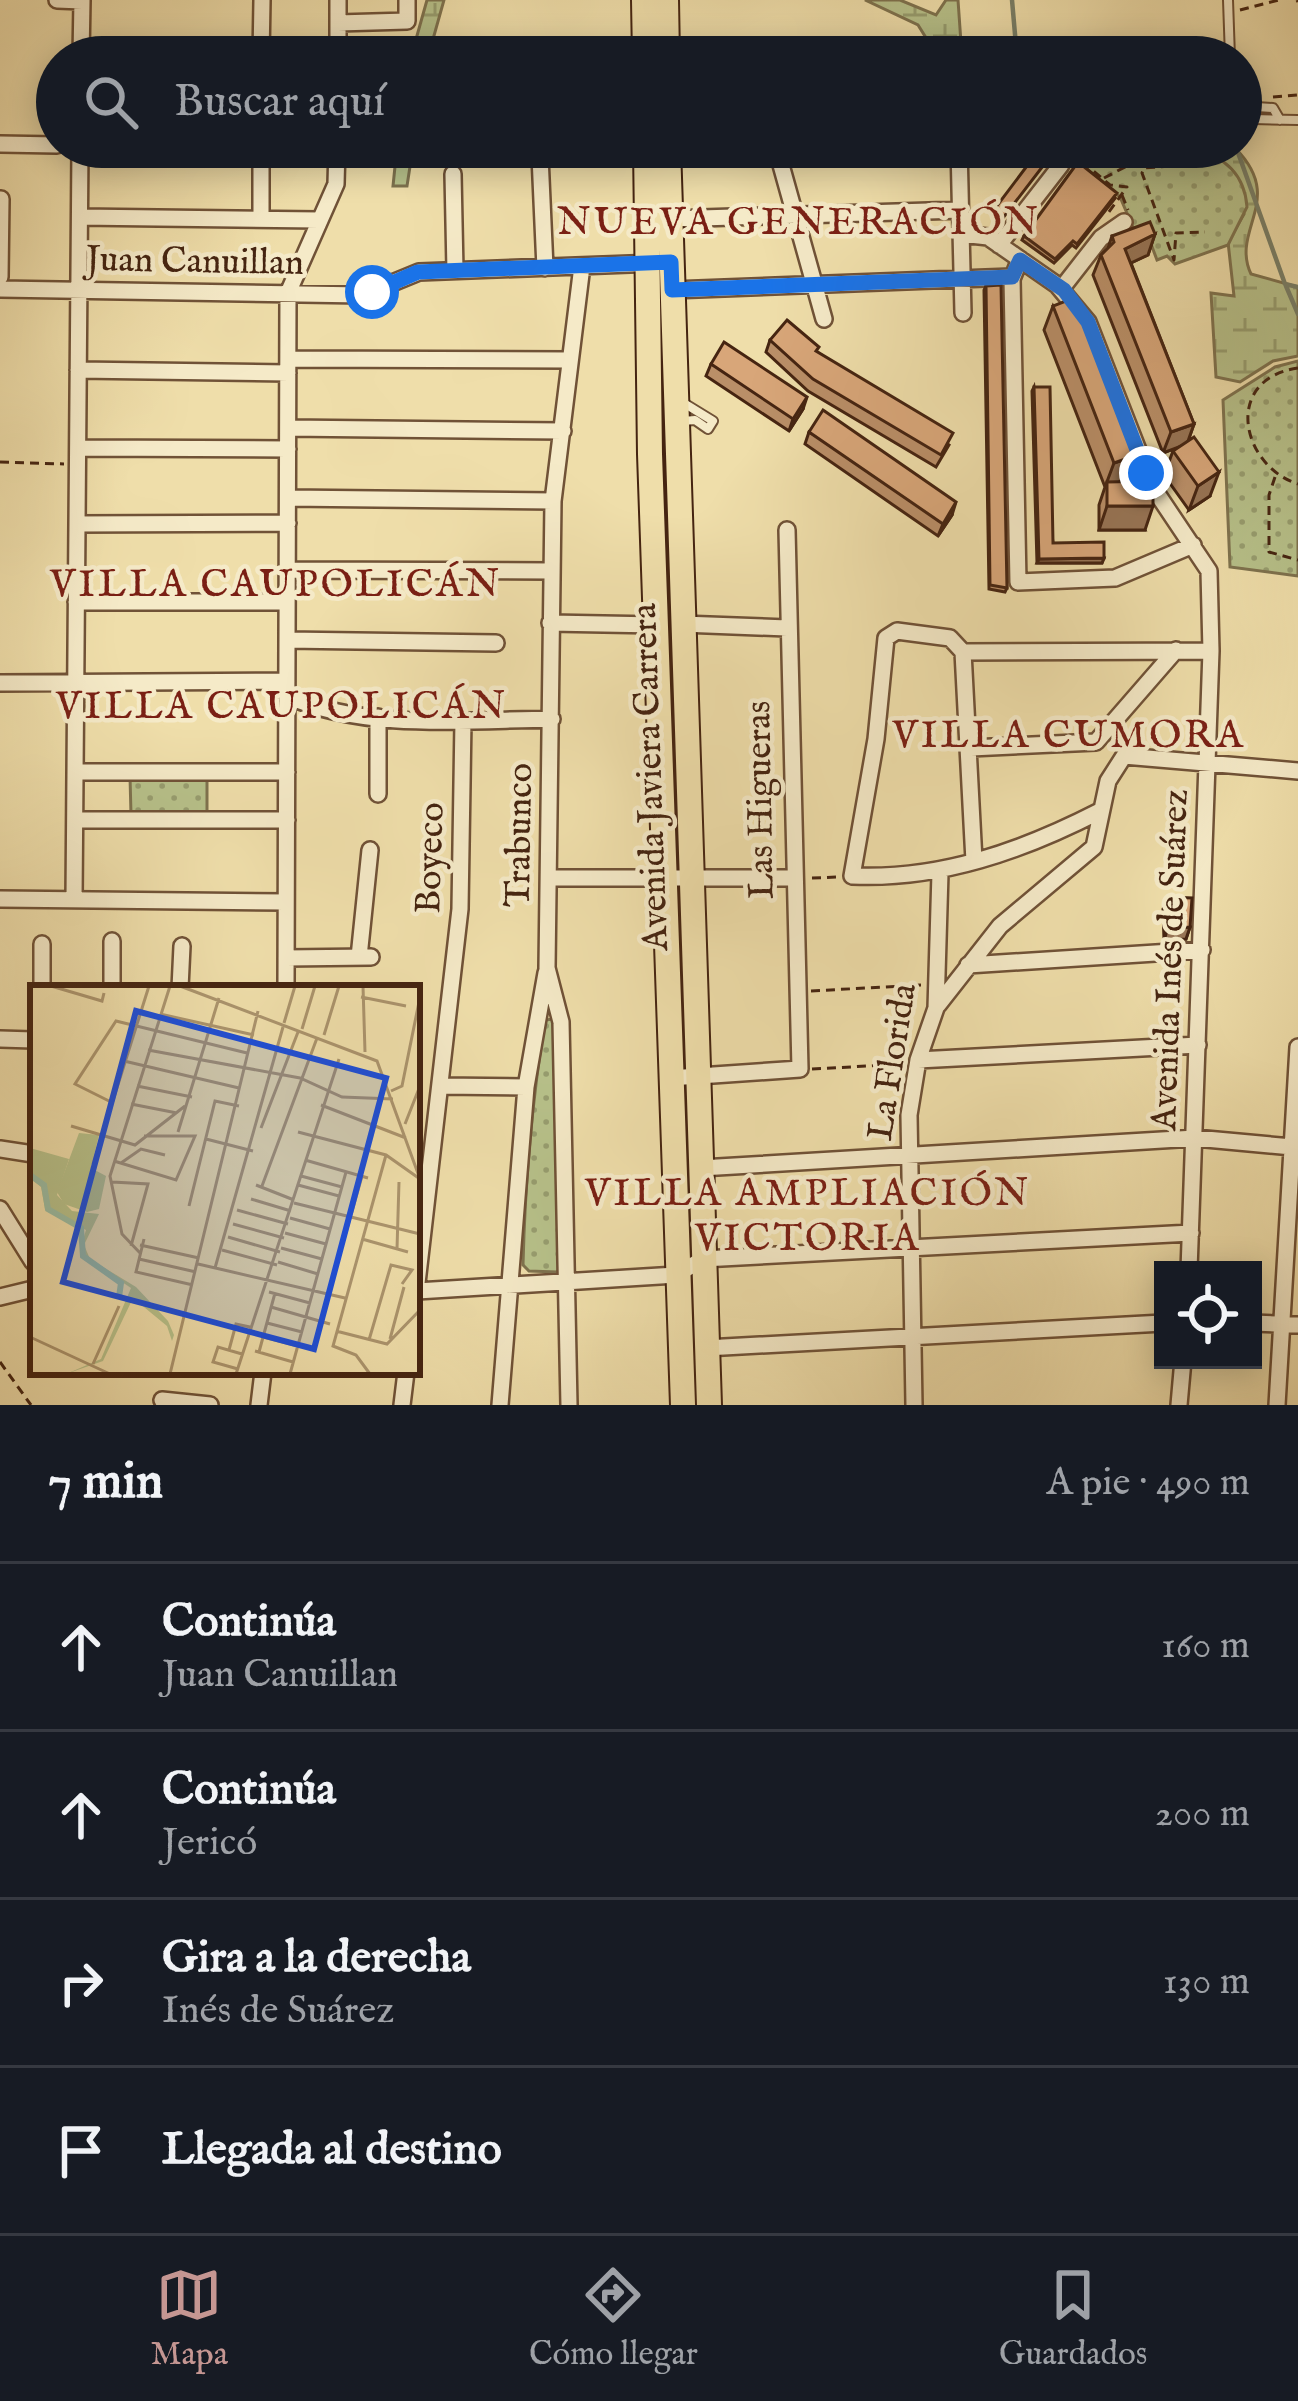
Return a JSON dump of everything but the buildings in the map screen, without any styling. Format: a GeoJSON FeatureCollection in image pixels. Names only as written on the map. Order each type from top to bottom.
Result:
{"type":"FeatureCollection","features":[{"type":"Feature","properties":{"kind":"main road"},"geometry":{"type":"LineString","coordinates":[[644,0],[645,36]]}},
{"type":"Feature","properties":{"kind":"main road"},"geometry":{"type":"LineString","coordinates":[[666,0],[667,36]]}},
{"type":"Feature","properties":{"kind":"main road","name":"Avenida Javiera Carrera"},"geometry":{"type":"LineString","coordinates":[[661,168],[659,263],[677,877],[670,1078],[683,1405]]}},
{"type":"Feature","properties":{"kind":"main road","name":"Avenida Javiera Carrera"},"geometry":{"type":"LineString","coordinates":[[664,168],[670,219],[659,263],[672,290],[676,398],[669,625]]}},
{"type":"Feature","properties":{"kind":"main road","name":"Avenida Javiera Carrera"},"geometry":{"type":"LineString","coordinates":[[677,877],[698,1076],[709,1405]]}},
{"type":"Feature","properties":{"kind":"street"},"geometry":{"type":"LineString","coordinates":[[57,0],[82,0],[81,36]]}},
{"type":"Feature","properties":{"kind":"street"},"geometry":{"type":"LineString","coordinates":[[262,0],[262,36]]}},
{"type":"Feature","properties":{"kind":"street"},"geometry":{"type":"LineString","coordinates":[[338,0],[338,36]]}},
{"type":"Feature","properties":{"kind":"street"},"geometry":{"type":"LineString","coordinates":[[338,22],[407,21],[407,0]]}},
{"type":"Feature","properties":{"kind":"street"},"geometry":{"type":"LineString","coordinates":[[0,144],[36,145]]}},
{"type":"Feature","properties":{"kind":"street"},"geometry":{"type":"LineString","coordinates":[[74,900],[80,168]]}},
{"type":"Feature","properties":{"kind":"street"},"geometry":{"type":"LineString","coordinates":[[261,168],[261,219]]}},
{"type":"Feature","properties":{"kind":"street"},"geometry":{"type":"LineString","coordinates":[[286,985],[288,293],[336,184],[336,168]]}},
{"type":"Feature","properties":{"kind":"street"},"geometry":{"type":"LineString","coordinates":[[540,168],[544,268]]}},
{"type":"Feature","properties":{"kind":"street"},"geometry":{"type":"LineString","coordinates":[[781,168],[824,319]]}},
{"type":"Feature","properties":{"kind":"street"},"geometry":{"type":"LineString","coordinates":[[959,168],[963,313]]}},
{"type":"Feature","properties":{"kind":"street"},"geometry":{"type":"LineString","coordinates":[[999,245],[1059,168]]}},
{"type":"Feature","properties":{"kind":"street"},"geometry":{"type":"LineString","coordinates":[[453,174],[455,271]]}},
{"type":"Feature","properties":{"kind":"street"},"geometry":{"type":"LineString","coordinates":[[0,277],[1,200]]}},
{"type":"Feature","properties":{"kind":"street"},"geometry":{"type":"LineString","coordinates":[[670,219],[960,210]]}},
{"type":"Feature","properties":{"kind":"street"},"geometry":{"type":"LineString","coordinates":[[80,217],[319,220]]}},
{"type":"Feature","properties":{"kind":"street"},"geometry":{"type":"LineString","coordinates":[[961,233],[976,233],[999,245],[1062,288],[1101,238],[1124,222]]}},
{"type":"Feature","properties":{"kind":"street"},"geometry":{"type":"LineString","coordinates":[[1020,260],[1012,277],[1018,582],[1115,578],[1193,544]]}},
{"type":"Feature","properties":{"kind":"street","name":"Juan Canuillan"},"geometry":{"type":"LineString","coordinates":[[0,289],[363,295],[405,273],[659,263]]}},
{"type":"Feature","properties":{"kind":"street","name":"Trabunco"},"geometry":{"type":"LineString","coordinates":[[569,1405],[561,1022],[547,968],[550,623],[553,501],[582,266]]}},
{"type":"Feature","properties":{"kind":"street"},"geometry":{"type":"LineString","coordinates":[[672,290],[1012,277]]}},
{"type":"Feature","properties":{"kind":"street","name":"Avenida Inés de Suárez"},"geometry":{"type":"LineString","coordinates":[[1062,288],[1088,322],[1152,486],[1209,571],[1208,762],[1189,1261]]}},
{"type":"Feature","properties":{"kind":"street"},"geometry":{"type":"LineString","coordinates":[[78,370],[570,360]]}},
{"type":"Feature","properties":{"kind":"street"},"geometry":{"type":"LineString","coordinates":[[288,428],[562,431]]}},
{"type":"Feature","properties":{"kind":"street"},"geometry":{"type":"LineString","coordinates":[[78,456],[288,448]]}},
{"type":"Feature","properties":{"kind":"street"},"geometry":{"type":"LineString","coordinates":[[288,499],[553,501]]}},
{"type":"Feature","properties":{"kind":"street"},"geometry":{"type":"LineString","coordinates":[[77,524],[288,524]]}},
{"type":"Feature","properties":{"kind":"street","name":"Las Higueras"},"geometry":{"type":"LineString","coordinates":[[788,530],[800,1069]]}},
{"type":"Feature","properties":{"kind":"street"},"geometry":{"type":"LineString","coordinates":[[287,570],[551,571]]}},
{"type":"Feature","properties":{"kind":"street"},"geometry":{"type":"LineString","coordinates":[[76,602],[287,602]]}},
{"type":"Feature","properties":{"kind":"street"},"geometry":{"type":"LineString","coordinates":[[550,623],[787,628]]}},
{"type":"Feature","properties":{"kind":"street"},"geometry":{"type":"LineString","coordinates":[[974,861],[963,652],[950,638],[897,631],[884,642],[876,739],[852,876],[940,873],[1053,836],[1100,811]]}},
{"type":"Feature","properties":{"kind":"street"},"geometry":{"type":"LineString","coordinates":[[287,640],[496,643]]}},
{"type":"Feature","properties":{"kind":"street"},"geometry":{"type":"LineString","coordinates":[[971,748],[1096,742],[1176,650]]}},
{"type":"Feature","properties":{"kind":"street"},"geometry":{"type":"LineString","coordinates":[[963,652],[1211,651]]}},
{"type":"Feature","properties":{"kind":"street"},"geometry":{"type":"LineString","coordinates":[[0,683],[287,689],[320,710],[378,717],[552,719]]}},
{"type":"Feature","properties":{"kind":"street"},"geometry":{"type":"LineString","coordinates":[[378,717],[378,794]]}},
{"type":"Feature","properties":{"kind":"street","name":"Boyeco"},"geometry":{"type":"LineString","coordinates":[[420,1261],[460,908],[464,720]]}},
{"type":"Feature","properties":{"kind":"street"},"geometry":{"type":"LineString","coordinates":[[936,1008],[1000,926],[1094,847],[1108,781],[1128,753],[1298,771]]}},
{"type":"Feature","properties":{"kind":"street"},"geometry":{"type":"LineString","coordinates":[[75,772],[287,772]]}},
{"type":"Feature","properties":{"kind":"street"},"geometry":{"type":"LineString","coordinates":[[75,820],[287,820]]}},
{"type":"Feature","properties":{"kind":"street"},"geometry":{"type":"LineString","coordinates":[[286,958],[365,957],[370,850]]}},
{"type":"Feature","properties":{"kind":"street","name":"La Florida"},"geometry":{"type":"LineString","coordinates":[[914,1405],[907,1156],[918,1060],[936,1008],[940,873]]}},
{"type":"Feature","properties":{"kind":"street"},"geometry":{"type":"LineString","coordinates":[[549,878],[793,878]]}},
{"type":"Feature","properties":{"kind":"street"},"geometry":{"type":"LineString","coordinates":[[0,899],[286,902]]}},
{"type":"Feature","properties":{"kind":"street"},"geometry":{"type":"LineString","coordinates":[[112,941],[112,985]]}},
{"type":"Feature","properties":{"kind":"street"},"geometry":{"type":"LineString","coordinates":[[42,944],[42,985]]}},
{"type":"Feature","properties":{"kind":"street"},"geometry":{"type":"LineString","coordinates":[[180,985],[182,946]]}},
{"type":"Feature","properties":{"kind":"street"},"geometry":{"type":"LineString","coordinates":[[968,965],[1202,950]]}},
{"type":"Feature","properties":{"kind":"street"},"geometry":{"type":"LineString","coordinates":[[500,1405],[526,1087],[547,968]]}},
{"type":"Feature","properties":{"kind":"street"},"geometry":{"type":"LineString","coordinates":[[0,1039],[30,1040]]}},
{"type":"Feature","properties":{"kind":"street"},"geometry":{"type":"LineString","coordinates":[[918,1060],[1198,1045]]}},
{"type":"Feature","properties":{"kind":"street"},"geometry":{"type":"LineString","coordinates":[[1276,1405],[1290,1324],[1298,1047]]}},
{"type":"Feature","properties":{"kind":"street"},"geometry":{"type":"LineString","coordinates":[[670,1078],[800,1069]]}},
{"type":"Feature","properties":{"kind":"street"},"geometry":{"type":"LineString","coordinates":[[440,1086],[526,1087]]}},
{"type":"Feature","properties":{"kind":"street"},"geometry":{"type":"LineString","coordinates":[[701,1168],[1195,1138],[1292,1147]]}},
{"type":"Feature","properties":{"kind":"street"},"geometry":{"type":"LineString","coordinates":[[0,1149],[30,1154]]}},
{"type":"Feature","properties":{"kind":"street"},"geometry":{"type":"LineString","coordinates":[[0,1209],[30,1257]]}},
{"type":"Feature","properties":{"kind":"street"},"geometry":{"type":"LineString","coordinates":[[420,1287],[570,1285],[676,1275],[703,1259],[1191,1233]]}},
{"type":"Feature","properties":{"kind":"street"},"geometry":{"type":"LineString","coordinates":[[0,1297],[30,1290]]}},
{"type":"Feature","properties":{"kind":"street"},"geometry":{"type":"LineString","coordinates":[[706,1348],[1154,1324]]}},
{"type":"Feature","properties":{"kind":"street"},"geometry":{"type":"LineString","coordinates":[[1179,1405],[1182,1369]]}},
{"type":"Feature","properties":{"kind":"street"},"geometry":{"type":"LineString","coordinates":[[259,1405],[263,1375]]}},
{"type":"Feature","properties":{"kind":"street"},"geometry":{"type":"LineString","coordinates":[[403,1405],[406,1375]]}},
{"type":"Feature","properties":{"kind":"street"},"geometry":{"type":"LineString","coordinates":[[162,1400],[210,1405]]}},
{"type":"Feature","properties":{"kind":"lane"},"geometry":{"type":"LineString","coordinates":[[1228,0],[1229,36]]}},
{"type":"Feature","properties":{"kind":"lane"},"geometry":{"type":"LineString","coordinates":[[1262,107],[1273,108],[1280,120]]}},
{"type":"Feature","properties":{"kind":"lane"},"geometry":{"type":"LineString","coordinates":[[1262,122],[1298,121]]}},
{"type":"Feature","properties":{"kind":"lane"},"geometry":{"type":"LineString","coordinates":[[676,398],[710,425],[694,420],[676,424]]}},
{"type":"Feature","properties":{"kind":"path"},"geometry":{"type":"LineString","coordinates":[[1228,14],[1279,0]]}},
{"type":"Feature","properties":{"kind":"path"},"geometry":{"type":"LineString","coordinates":[[1085,168],[1127,187],[1096,229]]}},
{"type":"Feature","properties":{"kind":"path"},"geometry":{"type":"LineString","coordinates":[[1102,179],[1123,168]]}},
{"type":"Feature","properties":{"kind":"path"},"geometry":{"type":"LineString","coordinates":[[1155,168],[1142,173],[1174,260],[1176,233],[1205,232]]}},
{"type":"Feature","properties":{"kind":"path"},"geometry":{"type":"LineString","coordinates":[[1298,368],[1265,378],[1249,398],[1248,424],[1277,474],[1298,484]]}},
{"type":"Feature","properties":{"kind":"path"},"geometry":{"type":"LineString","coordinates":[[0,462],[78,456]]}},
{"type":"Feature","properties":{"kind":"path"},"geometry":{"type":"LineString","coordinates":[[1277,474],[1269,495],[1269,552],[1298,560]]}},
{"type":"Feature","properties":{"kind":"path"},"geometry":{"type":"LineString","coordinates":[[793,878],[852,876]]}},
{"type":"Feature","properties":{"kind":"path"},"geometry":{"type":"LineString","coordinates":[[797,993],[937,986]]}},
{"type":"Feature","properties":{"kind":"path"},"geometry":{"type":"LineString","coordinates":[[800,1069],[918,1060]]}},
{"type":"Feature","properties":{"kind":"path"},"geometry":{"type":"LineString","coordinates":[[0,1362],[31,1405]]}},
{"type":"Feature","properties":{"kind":"green space"},"geometry":{"type":"Polygon","coordinates":[[[427,0],[444,0],[434,36],[417,36],[427,0]]]}},
{"type":"Feature","properties":{"kind":"green space"},"geometry":{"type":"Polygon","coordinates":[[[865,0],[900,0],[936,15],[946,0],[958,0],[961,36],[925,36],[918,25],[865,0]]]}},
{"type":"Feature","properties":{"kind":"green space"},"geometry":{"type":"Polygon","coordinates":[[[395,168],[410,168],[407,186],[393,186],[395,168]]]}},
{"type":"Feature","properties":{"kind":"green space"},"geometry":{"type":"Polygon","coordinates":[[[1085,168],[1229,168],[1240,180],[1247,207],[1228,245],[1175,264],[1167,256],[1157,260],[1148,236],[1138,239],[1120,197],[1085,168]]]}},
{"type":"Feature","properties":{"kind":"green space"},"geometry":{"type":"Polygon","coordinates":[[[1214,168],[1250,168],[1257,199],[1246,258],[1251,274],[1298,287],[1298,356],[1273,361],[1240,382],[1216,377],[1211,293],[1234,296],[1228,242],[1244,214],[1214,168]]]}},
{"type":"Feature","properties":{"kind":"green space"},"geometry":{"type":"Polygon","coordinates":[[[652,271],[665,271],[684,859],[670,861],[652,271]]]}},
{"type":"Feature","properties":{"kind":"green space"},"geometry":{"type":"Polygon","coordinates":[[[1298,361],[1298,576],[1230,567],[1223,400],[1275,367],[1298,361]]]}},
{"type":"Feature","properties":{"kind":"green space"},"geometry":{"type":"Polygon","coordinates":[[[130,776],[207,777],[207,815],[131,815],[130,776]]]}},
{"type":"Feature","properties":{"kind":"green space"},"geometry":{"type":"Polygon","coordinates":[[[554,1019],[564,1261],[557,1272],[529,1271],[523,1265],[533,1111],[545,1020],[554,1019]]]}},
{"type":"Feature","properties":{"kind":"waterway"},"geometry":{"type":"LineString","coordinates":[[1012,0],[1015,36]]}},
{"type":"Feature","properties":{"kind":"waterway"},"geometry":{"type":"LineString","coordinates":[[1244,168],[1285,284],[1298,287]]}},
{"type":"Feature","properties":{"kind":"waterway"},"geometry":{"type":"LineString","coordinates":[[1286,286],[1298,314]]}},
{"type":"Feature","properties":{"kind":"district","name":"NUEVA GENERACIÓN"},"geometry":{"type":"Point","coordinates":[799,223]}},
{"type":"Feature","properties":{"kind":"district","name":"VILLA CAUPOLICÁN"},"geometry":{"type":"Point","coordinates":[276,585]}},
{"type":"Feature","properties":{"kind":"district","name":"VILLA CAUPOLICÁN"},"geometry":{"type":"Point","coordinates":[282,707]}},
{"type":"Feature","properties":{"kind":"district","name":"VILLA CUMORA"},"geometry":{"type":"Point","coordinates":[1069,736]}},
{"type":"Feature","properties":{"kind":"district","name":"VILLA AMPLIACIÓN VICTORIA"},"geometry":{"type":"Point","coordinates":[808,1216]}},
{"type":"Feature","properties":{"kind":"route"},"geometry":{"type":"LineString","coordinates":[[372,292],[405,273],[418,272],[671,262],[672,290],[1012,277],[1020,260],[1078,305],[1146,473]]}}]}
